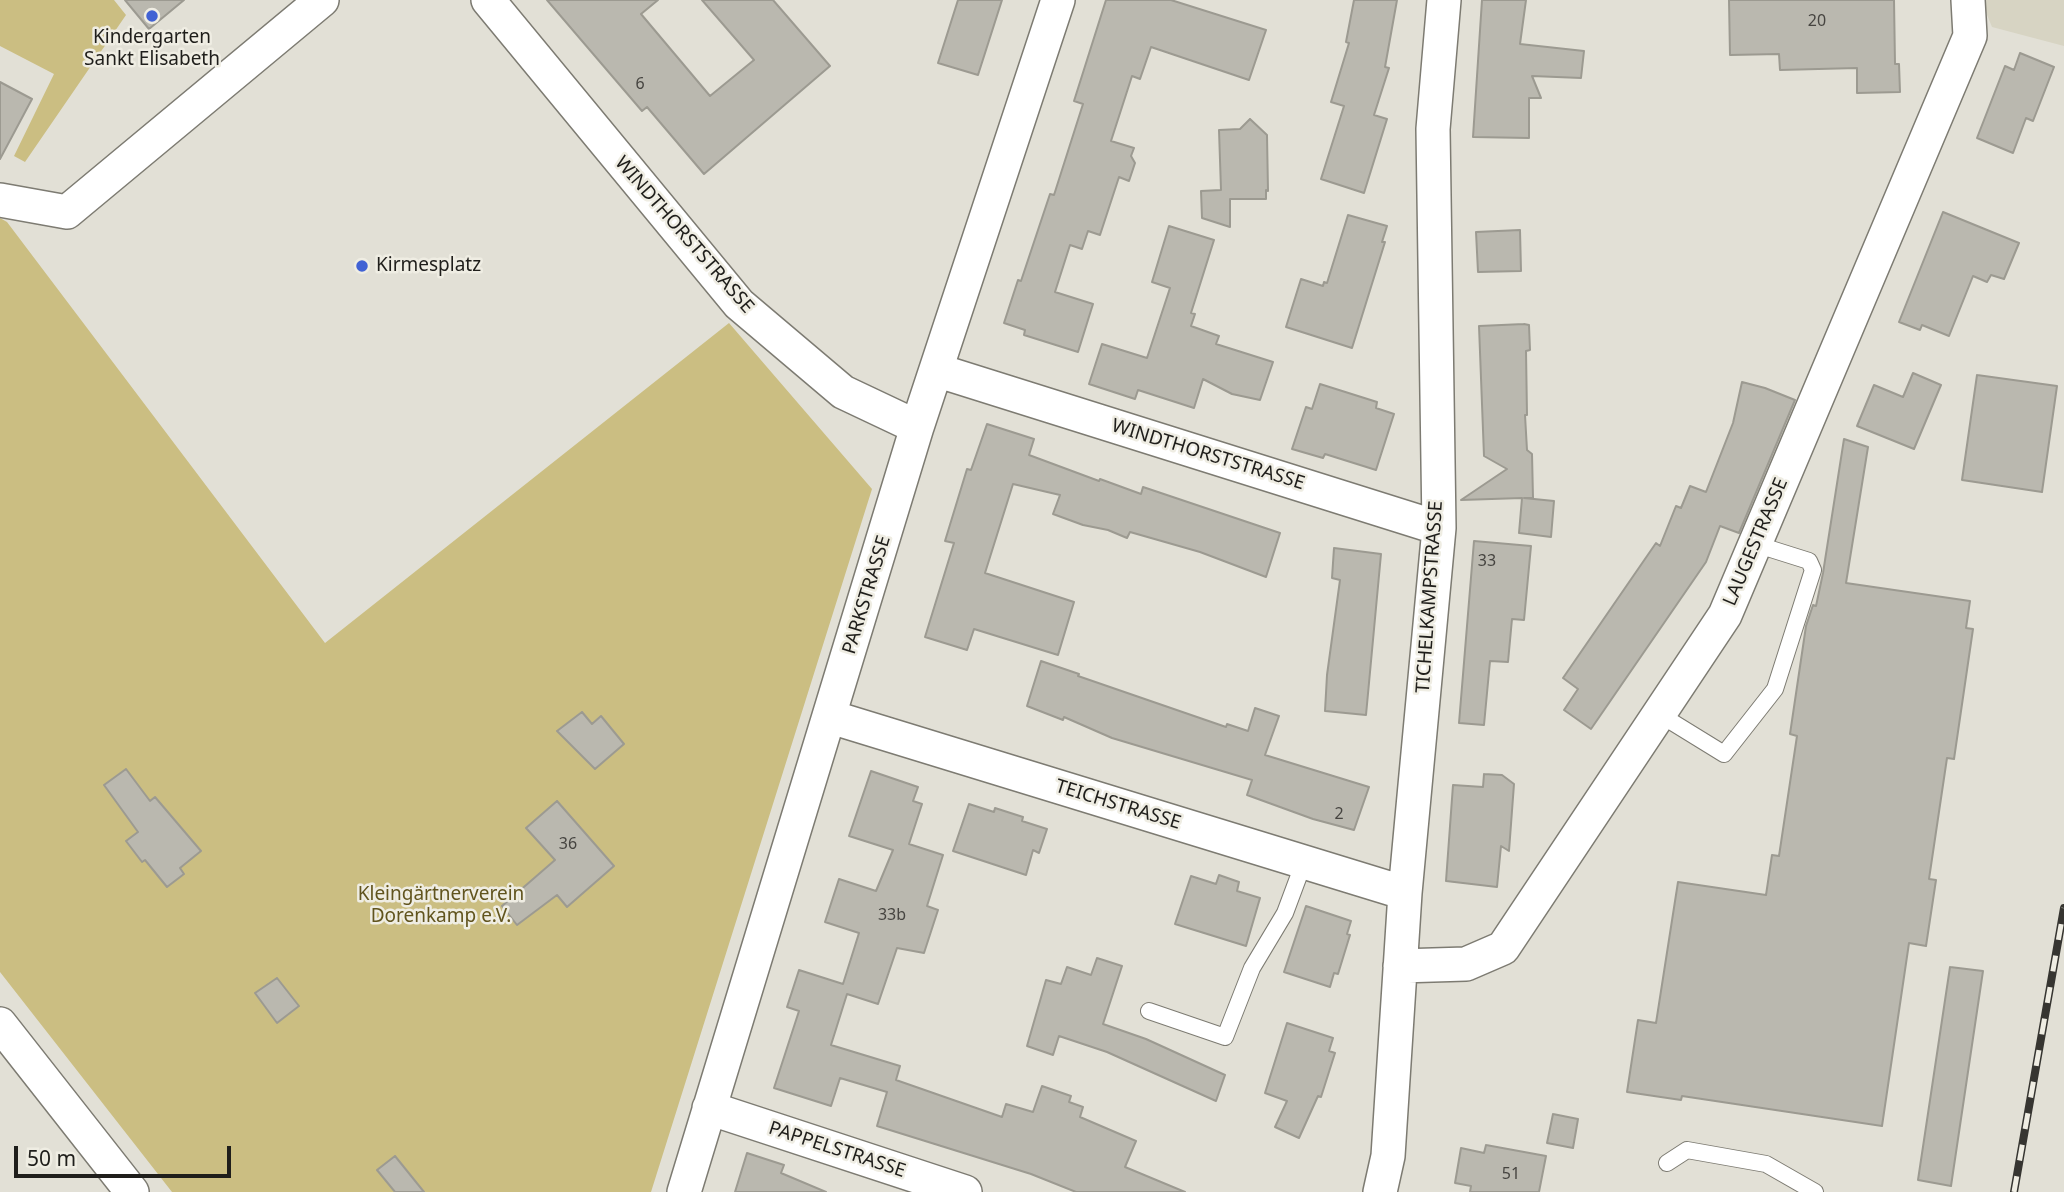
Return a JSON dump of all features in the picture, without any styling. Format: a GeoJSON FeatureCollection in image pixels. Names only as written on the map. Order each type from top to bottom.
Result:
{"type":"FeatureCollection","features":[{"type":"Feature","properties":{"kind":"street"},"geometry":{"type":"LineString","coordinates":[[0,200],[67,212],[322,0]]}},
{"type":"Feature","properties":{"kind":"street","name":"PARKSTRASSE"},"geometry":{"type":"LineString","coordinates":[[684,1192],[918,426],[1058,0]]}},
{"type":"Feature","properties":{"kind":"street","name":"TICHELKAMPSTRASSE"},"geometry":{"type":"LineString","coordinates":[[1380,1192],[1388,1156],[1405,893],[1439,528],[1433,129],[1444,0]]}},
{"type":"Feature","properties":{"kind":"street","name":"LAUGESTRASSE"},"geometry":{"type":"LineString","coordinates":[[1400,966],[1466,964],[1503,948],[1725,615],[1970,36],[1968,0]]}},
{"type":"Feature","properties":{"kind":"street","name":"WINDTHORSTSTRASSE"},"geometry":{"type":"LineString","coordinates":[[500,4],[739,304],[843,392],[918,426]]}},
{"type":"Feature","properties":{"kind":"street","name":"WINDTHORSTSTRASSE"},"geometry":{"type":"LineString","coordinates":[[936,370],[1439,528]]}},
{"type":"Feature","properties":{"kind":"street","name":"TEICHSTRASSE"},"geometry":{"type":"LineString","coordinates":[[831,717],[1405,893]]}},
{"type":"Feature","properties":{"kind":"street"},"geometry":{"type":"LineString","coordinates":[[0,1024],[132,1192]]}},
{"type":"Feature","properties":{"kind":"street","name":"PAPPELSTRASSE"},"geometry":{"type":"LineString","coordinates":[[709,1108],[965,1192]]}},
{"type":"Feature","properties":{"kind":"lane"},"geometry":{"type":"LineString","coordinates":[[1659,715],[1724,754],[1775,689],[1813,570],[1809,561],[1755,544]]}},
{"type":"Feature","properties":{"kind":"lane"},"geometry":{"type":"LineString","coordinates":[[1149,1011],[1225,1037],[1252,968],[1284,913],[1304,862]]}},
{"type":"Feature","properties":{"kind":"lane"},"geometry":{"type":"LineString","coordinates":[[1667,1163],[1687,1150],[1766,1164],[1815,1192]]}},
{"type":"Feature","properties":{"kind":"shaded area"},"geometry":{"type":"Polygon","coordinates":[[[1981,0],[2064,0],[2064,46],[1992,27],[1981,0]]]}},
{"type":"Feature","properties":{"kind":"green space"},"geometry":{"type":"Polygon","coordinates":[[[0,0],[114,0],[126,15],[25,162],[14,156],[54,74],[0,46],[0,0]]]}},
{"type":"Feature","properties":{"kind":"green space","name":"Kleingärtnerverein Dorenkamp e.V."},"geometry":{"type":"Polygon","coordinates":[[[0,218],[7,222],[325,643],[729,323],[872,489],[651,1192],[172,1192],[0,972],[0,218]]]}},
{"type":"Feature","properties":{"kind":"building","name":"Kindergarten Sankt Elisabeth"},"geometry":{"type":"Polygon","coordinates":[[[125,0],[184,0],[149,29],[125,0]]]}},
{"type":"Feature","properties":{"kind":"building"},"geometry":{"type":"Polygon","coordinates":[[[547,0],[658,0],[641,14],[710,96],[754,60],[702,0],[773,0],[830,66],[704,174],[647,107],[642,111],[547,0]]]}},
{"type":"Feature","properties":{"kind":"building"},"geometry":{"type":"Polygon","coordinates":[[[958,0],[1002,0],[978,75],[938,63],[958,0]]]}},
{"type":"Feature","properties":{"kind":"building"},"geometry":{"type":"Polygon","coordinates":[[[1106,0],[1171,0],[1266,30],[1249,80],[1151,47],[1140,79],[1132,76],[1111,141],[1134,148],[1131,156],[1135,163],[1129,181],[1119,177],[1100,235],[1088,231],[1082,249],[1070,245],[1055,292],[1093,304],[1078,352],[1024,335],[1025,330],[1004,323],[1050,194],[1054,195],[1083,104],[1074,101],[1106,0]]]}},
{"type":"Feature","properties":{"kind":"building"},"geometry":{"type":"Polygon","coordinates":[[[1354,0],[1397,0],[1385,67],[1389,68],[1374,115],[1387,119],[1364,193],[1321,179],[1344,106],[1331,102],[1349,43],[1346,42],[1354,0]]]}},
{"type":"Feature","properties":{"kind":"building"},"geometry":{"type":"Polygon","coordinates":[[[1482,0],[1526,0],[1520,44],[1584,51],[1581,78],[1532,76],[1541,98],[1529,98],[1529,138],[1473,137],[1482,0]]]}},
{"type":"Feature","properties":{"kind":"building"},"geometry":{"type":"Polygon","coordinates":[[[1729,0],[1894,0],[1895,64],[1899,64],[1900,92],[1857,93],[1857,68],[1780,70],[1779,54],[1730,55],[1729,0]]]}},
{"type":"Feature","properties":{"kind":"building"},"geometry":{"type":"Polygon","coordinates":[[[2020,53],[2054,67],[2033,121],[2026,118],[2013,153],[1977,138],[2005,66],[2014,70],[2020,53]]]}},
{"type":"Feature","properties":{"kind":"building"},"geometry":{"type":"Polygon","coordinates":[[[0,82],[32,99],[0,159],[0,82]]]}},
{"type":"Feature","properties":{"kind":"building"},"geometry":{"type":"Polygon","coordinates":[[[1250,119],[1267,135],[1266,199],[1230,199],[1230,227],[1202,218],[1201,191],[1221,190],[1219,130],[1240,129],[1250,119]]]}},
{"type":"Feature","properties":{"kind":"building"},"geometry":{"type":"Polygon","coordinates":[[[1943,212],[2019,243],[2004,279],[1991,275],[1987,282],[1973,276],[1949,336],[1922,325],[1920,330],[1899,322],[1943,212]]]}},
{"type":"Feature","properties":{"kind":"building"},"geometry":{"type":"Polygon","coordinates":[[[1348,215],[1387,226],[1382,242],[1385,242],[1352,348],[1286,327],[1301,279],[1323,286],[1324,282],[1327,283],[1348,215]]]}},
{"type":"Feature","properties":{"kind":"building"},"geometry":{"type":"Polygon","coordinates":[[[1169,226],[1214,240],[1191,313],[1195,314],[1191,326],[1219,336],[1216,344],[1273,362],[1260,400],[1232,394],[1203,379],[1194,408],[1138,390],[1135,399],[1089,384],[1102,344],[1147,358],[1170,288],[1152,282],[1169,226]]]}},
{"type":"Feature","properties":{"kind":"building"},"geometry":{"type":"Polygon","coordinates":[[[1520,230],[1521,271],[1478,272],[1476,232],[1520,230]]]}},
{"type":"Feature","properties":{"kind":"building"},"geometry":{"type":"Polygon","coordinates":[[[1529,325],[1530,350],[1526,351],[1525,415],[1527,450],[1532,454],[1533,498],[1524,498],[1554,501],[1551,537],[1519,533],[1522,498],[1461,500],[1507,469],[1484,456],[1479,326],[1529,325]]]}},
{"type":"Feature","properties":{"kind":"building"},"geometry":{"type":"Polygon","coordinates":[[[1913,373],[1941,385],[1914,449],[1857,426],[1874,385],[1903,397],[1913,373]]]}},
{"type":"Feature","properties":{"kind":"building"},"geometry":{"type":"Polygon","coordinates":[[[1977,375],[2057,386],[2042,492],[1962,480],[1977,375]]]}},
{"type":"Feature","properties":{"kind":"building"},"geometry":{"type":"Polygon","coordinates":[[[1742,382],[1795,400],[1739,533],[1720,526],[1706,562],[1591,729],[1564,710],[1578,689],[1563,678],[1656,543],[1660,546],[1676,506],[1681,508],[1690,486],[1706,492],[1733,423],[1742,382]]]}},
{"type":"Feature","properties":{"kind":"building"},"geometry":{"type":"Polygon","coordinates":[[[1320,384],[1377,402],[1376,408],[1394,414],[1376,470],[1325,454],[1323,458],[1292,449],[1306,407],[1312,409],[1320,384]]]}},
{"type":"Feature","properties":{"kind":"building"},"geometry":{"type":"Polygon","coordinates":[[[987,424],[1034,439],[1029,455],[1099,481],[1100,479],[1141,494],[1143,487],[1280,533],[1266,577],[1200,552],[1130,532],[1127,538],[1053,514],[1060,495],[1013,484],[985,573],[1074,602],[1058,655],[974,629],[967,650],[925,637],[954,543],[945,541],[967,469],[971,470],[987,424]]]}},
{"type":"Feature","properties":{"kind":"building"},"geometry":{"type":"Polygon","coordinates":[[[1844,439],[1868,447],[1846,583],[1970,601],[1966,628],[1973,629],[1954,759],[1947,758],[1929,879],[1936,880],[1926,946],[1909,943],[1882,1126],[1682,1096],[1681,1100],[1627,1092],[1638,1020],[1656,1023],[1678,882],[1766,895],[1772,855],[1779,856],[1797,736],[1790,734],[1806,626],[1813,605],[1816,606],[1823,573],[1844,439]]]}},
{"type":"Feature","properties":{"kind":"building"},"geometry":{"type":"Polygon","coordinates":[[[1474,541],[1531,546],[1524,620],[1512,619],[1508,662],[1490,661],[1484,725],[1459,723],[1474,541]]]}},
{"type":"Feature","properties":{"kind":"building"},"geometry":{"type":"Polygon","coordinates":[[[1334,548],[1381,554],[1366,715],[1325,711],[1327,675],[1340,580],[1332,578],[1334,548]]]}},
{"type":"Feature","properties":{"kind":"building"},"geometry":{"type":"Polygon","coordinates":[[[1041,661],[1226,727],[1227,724],[1248,731],[1255,708],[1279,716],[1265,755],[1369,787],[1354,830],[1313,819],[1247,795],[1252,780],[1112,738],[1064,717],[1063,720],[1027,706],[1041,661]]]}},
{"type":"Feature","properties":{"kind":"building"},"geometry":{"type":"Polygon","coordinates":[[[582,712],[592,724],[601,716],[624,744],[595,769],[557,731],[582,712]]]}},
{"type":"Feature","properties":{"kind":"building"},"geometry":{"type":"Polygon","coordinates":[[[126,769],[150,801],[155,797],[201,851],[180,868],[184,874],[167,887],[126,841],[138,832],[104,785],[126,769]]]}},
{"type":"Feature","properties":{"kind":"building"},"geometry":{"type":"Polygon","coordinates":[[[871,771],[918,787],[913,801],[922,804],[909,844],[943,855],[927,906],[938,910],[924,953],[897,948],[878,1004],[847,994],[831,1045],[900,1066],[896,1080],[1002,1117],[1006,1104],[1033,1112],[1042,1086],[1071,1096],[1069,1102],[1083,1107],[1080,1117],[1136,1141],[1125,1167],[1185,1192],[1076,1192],[1031,1174],[877,1126],[887,1092],[840,1078],[831,1106],[774,1088],[799,1011],[787,1007],[799,970],[843,984],[859,933],[825,922],[839,879],[876,891],[893,850],[849,836],[871,771]]]}},
{"type":"Feature","properties":{"kind":"building"},"geometry":{"type":"Polygon","coordinates":[[[1484,774],[1502,775],[1514,784],[1509,851],[1501,846],[1497,887],[1446,881],[1453,785],[1483,787],[1484,774]]]}},
{"type":"Feature","properties":{"kind":"building"},"geometry":{"type":"Polygon","coordinates":[[[557,801],[614,866],[567,907],[557,895],[517,925],[502,906],[555,860],[526,828],[557,801]]]}},
{"type":"Feature","properties":{"kind":"building"},"geometry":{"type":"Polygon","coordinates":[[[969,804],[994,812],[995,808],[1023,817],[1022,821],[1047,829],[1039,853],[1033,850],[1026,875],[953,851],[969,804]]]}},
{"type":"Feature","properties":{"kind":"building"},"geometry":{"type":"Polygon","coordinates":[[[1219,875],[1239,882],[1237,891],[1260,898],[1246,946],[1175,924],[1191,876],[1216,884],[1219,875]]]}},
{"type":"Feature","properties":{"kind":"building"},"geometry":{"type":"Polygon","coordinates":[[[1306,906],[1351,921],[1347,934],[1350,935],[1338,974],[1334,973],[1330,987],[1284,972],[1306,906]]]}},
{"type":"Feature","properties":{"kind":"building"},"geometry":{"type":"Polygon","coordinates":[[[1097,958],[1122,966],[1103,1024],[1146,1039],[1225,1075],[1216,1101],[1107,1052],[1059,1036],[1053,1055],[1027,1046],[1046,980],[1061,984],[1067,967],[1091,975],[1097,958]]]}},
{"type":"Feature","properties":{"kind":"building"},"geometry":{"type":"Polygon","coordinates":[[[1950,967],[1983,971],[1951,1186],[1918,1180],[1950,967]]]}},
{"type":"Feature","properties":{"kind":"building"},"geometry":{"type":"Polygon","coordinates":[[[277,978],[299,1006],[277,1023],[255,993],[277,978]]]}},
{"type":"Feature","properties":{"kind":"building"},"geometry":{"type":"Polygon","coordinates":[[[1287,1023],[1333,1038],[1329,1051],[1335,1053],[1321,1097],[1318,1096],[1299,1138],[1275,1127],[1287,1101],[1265,1093],[1287,1023]]]}},
{"type":"Feature","properties":{"kind":"building"},"geometry":{"type":"Polygon","coordinates":[[[1553,1114],[1578,1119],[1573,1148],[1547,1143],[1553,1114]]]}},
{"type":"Feature","properties":{"kind":"building"},"geometry":{"type":"Polygon","coordinates":[[[1486,1145],[1546,1156],[1539,1192],[1470,1192],[1471,1186],[1455,1183],[1461,1148],[1484,1153],[1486,1145]]]}},
{"type":"Feature","properties":{"kind":"building"},"geometry":{"type":"Polygon","coordinates":[[[747,1153],[784,1165],[781,1173],[826,1192],[735,1192],[747,1153]]]}},
{"type":"Feature","properties":{"kind":"building"},"geometry":{"type":"Polygon","coordinates":[[[395,1156],[424,1192],[395,1192],[377,1170],[395,1156]]]}},
{"type":"Feature","properties":{"kind":"railway"},"geometry":{"type":"LineString","coordinates":[[2014,1192],[2064,908]]}},
{"type":"Feature","properties":{"kind":"place","name":"Kindergarten Sankt Elisabeth"},"geometry":{"type":"Point","coordinates":[152,16]}},
{"type":"Feature","properties":{"kind":"place","name":"Kirmesplatz"},"geometry":{"type":"Point","coordinates":[362,266]}}]}
